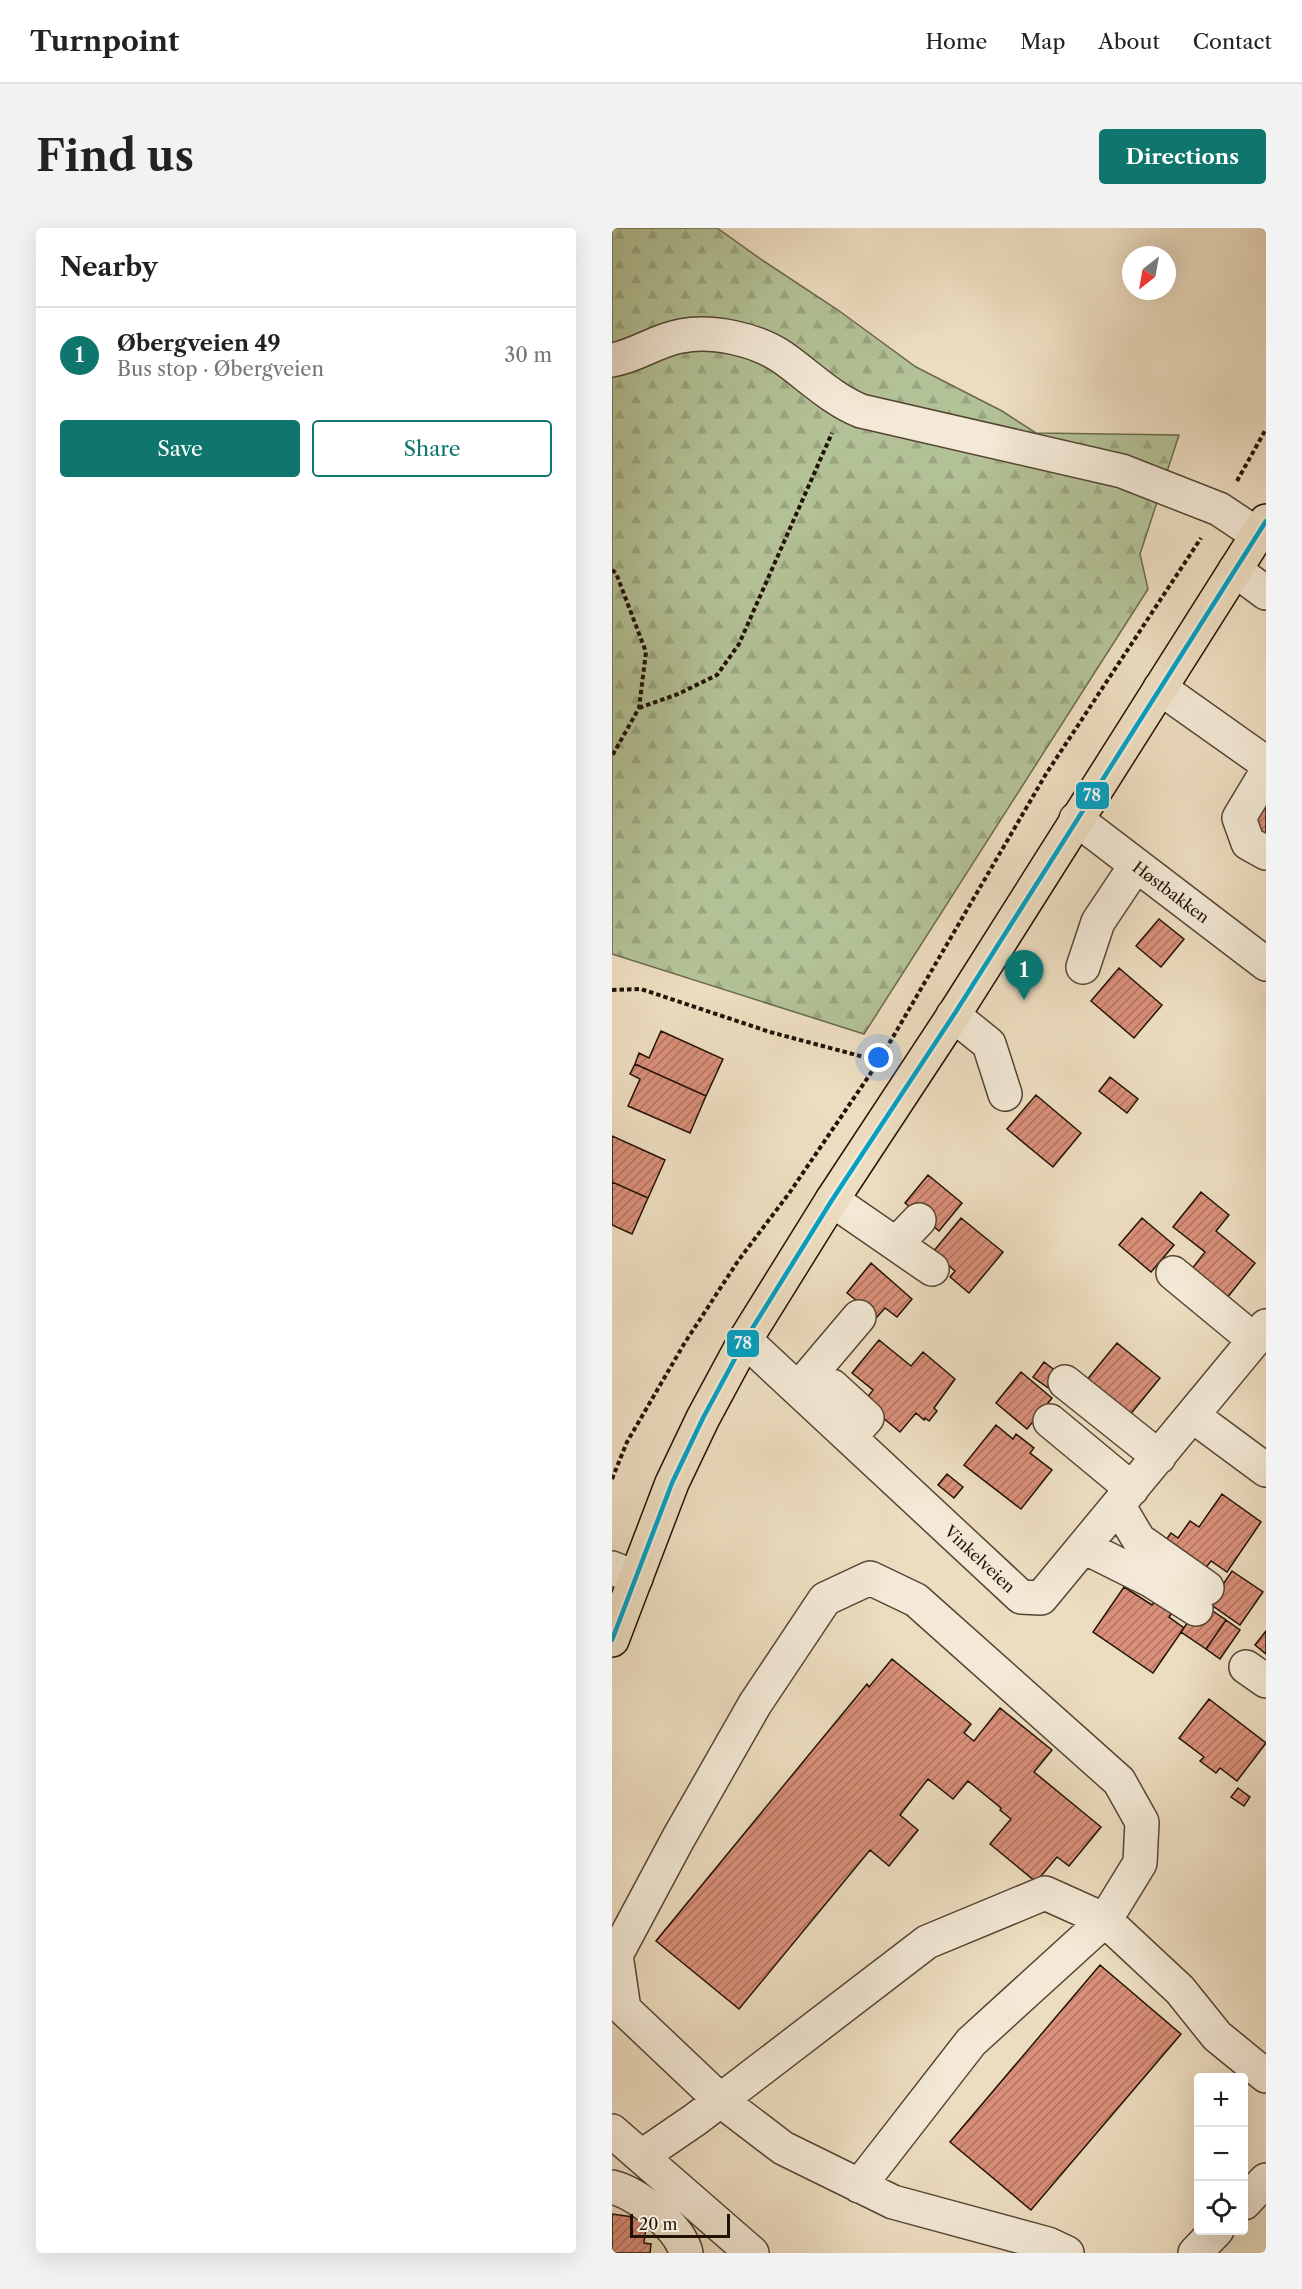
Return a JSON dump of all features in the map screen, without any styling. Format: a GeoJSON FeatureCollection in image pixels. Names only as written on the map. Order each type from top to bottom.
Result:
{"type":"FeatureCollection","features":[{"type":"Feature","properties":{"kind":"main road"},"geometry":{"type":"LineString","coordinates":[[612,1640],[624,1573],[745,1340],[832,1200],[953,1016],[1262,528]]}},
{"type":"Feature","properties":{"kind":"street"},"geometry":{"type":"LineString","coordinates":[[612,360],[629,356],[679,336],[722,334],[780,356],[845,404],[872,413],[1122,471],[1262,528]]}},
{"type":"Feature","properties":{"kind":"street"},"geometry":{"type":"LineString","coordinates":[[1235,570],[1266,593]]}},
{"type":"Feature","properties":{"kind":"street"},"geometry":{"type":"LineString","coordinates":[[1160,688],[1266,763]]}},
{"type":"Feature","properties":{"kind":"street"},"geometry":{"type":"LineString","coordinates":[[1266,773],[1239,818],[1248,843],[1266,853]]}},
{"type":"Feature","properties":{"kind":"street","name":"Høstbakken"},"geometry":{"type":"LineString","coordinates":[[1076,819],[1266,964]]}},
{"type":"Feature","properties":{"kind":"street"},"geometry":{"type":"LineString","coordinates":[[1083,967],[1098,922],[1136,865]]}},
{"type":"Feature","properties":{"kind":"street"},"geometry":{"type":"LineString","coordinates":[[953,1016],[989,1044],[1005,1094]]}},
{"type":"Feature","properties":{"kind":"street"},"geometry":{"type":"LineString","coordinates":[[832,1200],[932,1269]]}},
{"type":"Feature","properties":{"kind":"street"},"geometry":{"type":"LineString","coordinates":[[896,1244],[918,1220]]}},
{"type":"Feature","properties":{"kind":"street"},"geometry":{"type":"LineString","coordinates":[[1173,1273],[1260,1333]]}},
{"type":"Feature","properties":{"kind":"street"},"geometry":{"type":"LineString","coordinates":[[798,1389],[859,1317]]}},
{"type":"Feature","properties":{"kind":"street","name":"Vinkelveien"},"geometry":{"type":"LineString","coordinates":[[745,1340],[1021,1597],[1041,1598],[1260,1333]]}},
{"type":"Feature","properties":{"kind":"street"},"geometry":{"type":"LineString","coordinates":[[1065,1382],[1159,1457]]}},
{"type":"Feature","properties":{"kind":"street"},"geometry":{"type":"LineString","coordinates":[[832,1386],[867,1418],[850,1437]]}},
{"type":"Feature","properties":{"kind":"street"},"geometry":{"type":"LineString","coordinates":[[1193,1416],[1266,1470]]}},
{"type":"Feature","properties":{"kind":"street"},"geometry":{"type":"LineString","coordinates":[[1050,1420],[1125,1497],[1139,1540],[1202,1599],[1152,1581],[1084,1547]]}},
{"type":"Feature","properties":{"kind":"street"},"geometry":{"type":"LineString","coordinates":[[860,2186],[971,2042],[1105,1920],[1140,1863],[1142,1822],[1119,1781],[916,1600],[870,1578],[825,1599],[755,1704],[678,1839],[616,1955],[624,2009],[720,2100],[783,2148],[860,2186],[893,2202],[1048,2244],[1067,2253]]}},
{"type":"Feature","properties":{"kind":"street"},"geometry":{"type":"LineString","coordinates":[[642,2156],[720,2100],[927,1942],[1046,1893],[1105,1920],[1180,1990],[1217,2036],[1266,2076]]}},
{"type":"Feature","properties":{"kind":"street"},"geometry":{"type":"LineString","coordinates":[[612,2131],[752,2253]]}},
{"type":"Feature","properties":{"kind":"street"},"geometry":{"type":"LineString","coordinates":[[1248,2199],[1266,2181]]}},
{"type":"Feature","properties":{"kind":"street"},"geometry":{"type":"LineString","coordinates":[[612,2187],[623,2190],[664,2219],[686,2253]]}},
{"type":"Feature","properties":{"kind":"street"},"geometry":{"type":"LineString","coordinates":[[1195,2253],[1212,2235]]}},
{"type":"Feature","properties":{"kind":"path"},"geometry":{"type":"LineString","coordinates":[[639,708],[678,694],[717,675],[739,644],[845,404]]}},
{"type":"Feature","properties":{"kind":"path"},"geometry":{"type":"LineString","coordinates":[[612,1479],[627,1442],[684,1344],[738,1260],[790,1192],[879,1061],[1046,774],[1220,509],[1266,429]]}},
{"type":"Feature","properties":{"kind":"path"},"geometry":{"type":"LineString","coordinates":[[612,570],[616,573],[646,652],[639,708],[612,756]]}},
{"type":"Feature","properties":{"kind":"path"},"geometry":{"type":"LineString","coordinates":[[612,990],[641,988],[770,1032],[879,1061]]}},
{"type":"Feature","properties":{"kind":"green space"},"geometry":{"type":"Polygon","coordinates":[[[612,228],[717,228],[838,310],[916,367],[1002,411],[1036,433],[1179,435],[1140,554],[1148,589],[864,1034],[612,954],[612,228]]]}},
{"type":"Feature","properties":{"kind":"building"},"geometry":{"type":"Polygon","coordinates":[[[1266,802],[1266,846],[1244,829],[1266,802]]]}},
{"type":"Feature","properties":{"kind":"building"},"geometry":{"type":"Polygon","coordinates":[[[1159,919],[1184,939],[1161,967],[1136,946],[1159,919]]]}},
{"type":"Feature","properties":{"kind":"building"},"geometry":{"type":"Polygon","coordinates":[[[1119,968],[1162,1005],[1134,1038],[1091,1001],[1119,968]]]}},
{"type":"Feature","properties":{"kind":"building"},"geometry":{"type":"Polygon","coordinates":[[[661,1031],[723,1059],[706,1096],[635,1064],[639,1053],[649,1058],[661,1031]]]}},
{"type":"Feature","properties":{"kind":"building"},"geometry":{"type":"Polygon","coordinates":[[[635,1064],[706,1096],[690,1133],[628,1106],[640,1079],[630,1074],[635,1064]]]}},
{"type":"Feature","properties":{"kind":"building"},"geometry":{"type":"Polygon","coordinates":[[[1110,1077],[1138,1099],[1127,1113],[1099,1091],[1110,1077]]]}},
{"type":"Feature","properties":{"kind":"building"},"geometry":{"type":"Polygon","coordinates":[[[1036,1095],[1081,1133],[1053,1167],[1007,1129],[1036,1095]]]}},
{"type":"Feature","properties":{"kind":"building"},"geometry":{"type":"Polygon","coordinates":[[[612,1136],[665,1160],[648,1198],[612,1182],[612,1136]]]}},
{"type":"Feature","properties":{"kind":"building"},"geometry":{"type":"Polygon","coordinates":[[[928,1175],[962,1203],[939,1231],[905,1203],[928,1175]]]}},
{"type":"Feature","properties":{"kind":"building"},"geometry":{"type":"Polygon","coordinates":[[[612,1182],[648,1198],[632,1234],[612,1225],[612,1182]]]}},
{"type":"Feature","properties":{"kind":"building"},"geometry":{"type":"Polygon","coordinates":[[[1201,1192],[1229,1215],[1216,1231],[1255,1263],[1227,1298],[1191,1270],[1205,1252],[1173,1227],[1201,1192]]]}},
{"type":"Feature","properties":{"kind":"building"},"geometry":{"type":"Polygon","coordinates":[[[961,1218],[1003,1252],[969,1293],[950,1277],[955,1271],[933,1252],[961,1218]]]}},
{"type":"Feature","properties":{"kind":"building"},"geometry":{"type":"Polygon","coordinates":[[[1142,1218],[1174,1245],[1151,1272],[1119,1245],[1142,1218]]]}},
{"type":"Feature","properties":{"kind":"building"},"geometry":{"type":"Polygon","coordinates":[[[871,1263],[912,1299],[897,1317],[885,1308],[877,1317],[847,1293],[871,1263]]]}},
{"type":"Feature","properties":{"kind":"building"},"geometry":{"type":"Polygon","coordinates":[[[879,1340],[911,1366],[923,1352],[955,1379],[934,1408],[937,1411],[929,1421],[916,1413],[900,1432],[864,1402],[873,1390],[852,1373],[879,1340]]]}},
{"type":"Feature","properties":{"kind":"building"},"geometry":{"type":"Polygon","coordinates":[[[1117,1343],[1160,1378],[1129,1416],[1086,1381],[1117,1343]]]}},
{"type":"Feature","properties":{"kind":"building"},"geometry":{"type":"Polygon","coordinates":[[[1044,1362],[1061,1375],[1051,1390],[1033,1377],[1044,1362]]]}},
{"type":"Feature","properties":{"kind":"building"},"geometry":{"type":"Polygon","coordinates":[[[1021,1372],[1052,1398],[1027,1429],[996,1403],[1021,1372]]]}},
{"type":"Feature","properties":{"kind":"building"},"geometry":{"type":"Polygon","coordinates":[[[996,1425],[1013,1439],[1016,1434],[1034,1448],[1030,1453],[1052,1470],[1021,1509],[964,1465],[996,1425]]]}},
{"type":"Feature","properties":{"kind":"building"},"geometry":{"type":"Polygon","coordinates":[[[947,1474],[963,1487],[954,1498],[938,1485],[947,1474]]]}},
{"type":"Feature","properties":{"kind":"building"},"geometry":{"type":"Polygon","coordinates":[[[1222,1494],[1261,1522],[1227,1572],[1211,1561],[1201,1574],[1161,1547],[1171,1533],[1178,1538],[1190,1521],[1199,1527],[1222,1494]]]}},
{"type":"Feature","properties":{"kind":"building"},"geometry":{"type":"Polygon","coordinates":[[[1232,1571],[1263,1592],[1240,1625],[1210,1604],[1232,1571]]]}},
{"type":"Feature","properties":{"kind":"building"},"geometry":{"type":"Polygon","coordinates":[[[1124,1587],[1152,1605],[1158,1598],[1175,1609],[1169,1617],[1184,1628],[1153,1673],[1093,1632],[1124,1587]]]}},
{"type":"Feature","properties":{"kind":"building"},"geometry":{"type":"Polygon","coordinates":[[[1201,1603],[1226,1620],[1206,1649],[1181,1632],[1201,1603]]]}},
{"type":"Feature","properties":{"kind":"building"},"geometry":{"type":"Polygon","coordinates":[[[1226,1620],[1240,1630],[1220,1659],[1206,1649],[1226,1620]]]}},
{"type":"Feature","properties":{"kind":"building"},"geometry":{"type":"Polygon","coordinates":[[[1266,1631],[1266,1654],[1255,1645],[1266,1631]]]}},
{"type":"Feature","properties":{"kind":"building"},"geometry":{"type":"Polygon","coordinates":[[[892,1659],[971,1724],[964,1733],[974,1741],[1000,1708],[1052,1750],[1034,1772],[1101,1827],[1069,1866],[1057,1857],[1036,1882],[990,1844],[1011,1819],[1000,1810],[1001,1808],[968,1781],[953,1799],[928,1779],[900,1815],[918,1830],[889,1866],[870,1850],[739,2009],[656,1941],[867,1684],[869,1687],[892,1659]]]}},
{"type":"Feature","properties":{"kind":"building"},"geometry":{"type":"Polygon","coordinates":[[[1209,1699],[1266,1743],[1237,1781],[1220,1768],[1216,1773],[1200,1761],[1204,1757],[1179,1738],[1209,1699]]]}},
{"type":"Feature","properties":{"kind":"building"},"geometry":{"type":"Polygon","coordinates":[[[1238,1788],[1250,1797],[1244,1806],[1231,1797],[1238,1788]]]}},
{"type":"Feature","properties":{"kind":"building"},"geometry":{"type":"Polygon","coordinates":[[[1100,1965],[1181,2034],[1031,2210],[950,2142],[1100,1965]]]}},
{"type":"Feature","properties":{"kind":"building"},"geometry":{"type":"Polygon","coordinates":[[[612,2214],[647,2219],[644,2243],[651,2244],[650,2253],[612,2253],[612,2214]]]}},
{"type":"Feature","properties":{"kind":"transit line","name":"78"},"geometry":{"type":"LineString","coordinates":[[612,1640],[672,1483],[703,1418],[745,1340],[1266,521]]}},
{"type":"Feature","properties":{"kind":"place","name":"Øbergveien 49"},"geometry":{"type":"Point","coordinates":[1024,1000]}}]}
